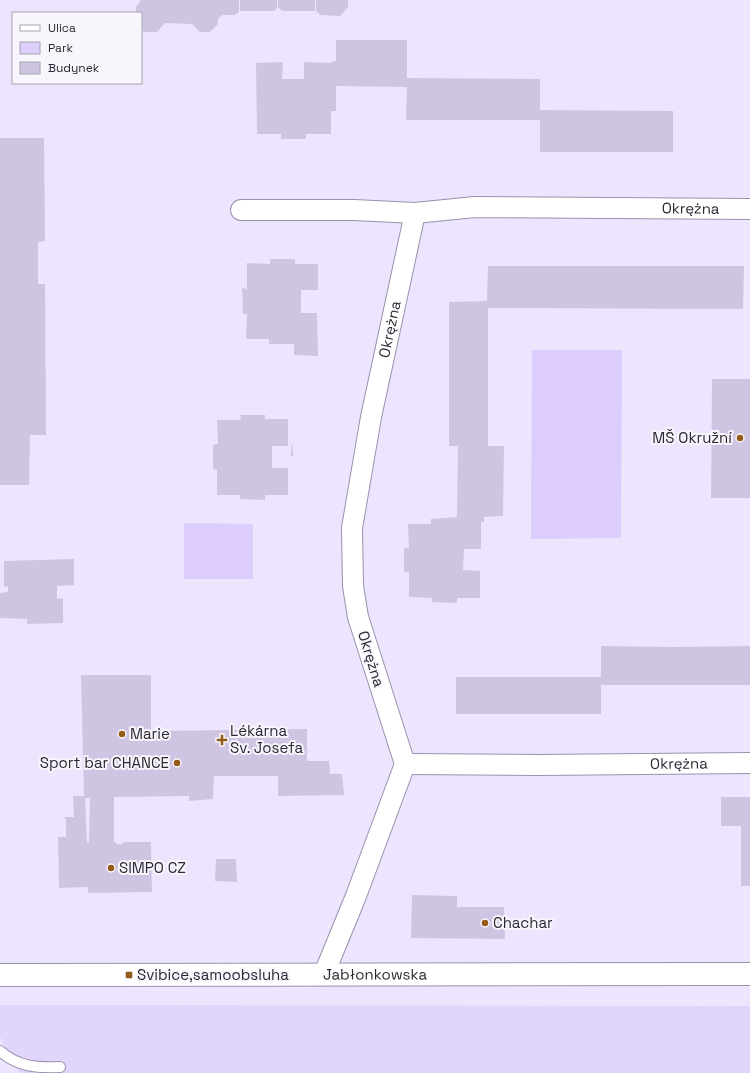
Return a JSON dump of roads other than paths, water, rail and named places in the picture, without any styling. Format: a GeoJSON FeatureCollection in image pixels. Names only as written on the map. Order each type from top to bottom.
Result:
{"type":"FeatureCollection","features":[{"type":"Feature","properties":{"kind":"main road","name":"Jabłonkowska"},"geometry":{"type":"LineString","coordinates":[[0,975],[750,974]]}},
{"type":"Feature","properties":{"kind":"street","name":"Okrężna"},"geometry":{"type":"LineString","coordinates":[[241,210],[354,210],[415,213],[475,207],[750,210]]}},
{"type":"Feature","properties":{"kind":"street","name":"Okrężna"},"geometry":{"type":"LineString","coordinates":[[415,213],[371,417],[352,528],[352,586],[358,616],[405,764],[750,764]]}},
{"type":"Feature","properties":{"kind":"street"},"geometry":{"type":"LineString","coordinates":[[324,974],[356,896],[405,764]]}},
{"type":"Feature","properties":{"kind":"lane"},"geometry":{"type":"LineString","coordinates":[[0,1051],[8,1058],[23,1065],[40,1068],[60,1067]]}},
{"type":"Feature","properties":{"kind":"place","name":"MŠ Okružní"},"geometry":{"type":"Point","coordinates":[740,438]}},
{"type":"Feature","properties":{"kind":"place","name":"Marie"},"geometry":{"type":"Point","coordinates":[122,734]}},
{"type":"Feature","properties":{"kind":"place","name":"Lékárna Sv. Josefa"},"geometry":{"type":"Point","coordinates":[222,740]}},
{"type":"Feature","properties":{"kind":"place","name":"Sport bar CHANCE"},"geometry":{"type":"Point","coordinates":[177,763]}},
{"type":"Feature","properties":{"kind":"place","name":"SIMPO CZ"},"geometry":{"type":"Point","coordinates":[111,868]}},
{"type":"Feature","properties":{"kind":"place","name":"Chachar"},"geometry":{"type":"Point","coordinates":[485,923]}},
{"type":"Feature","properties":{"kind":"place","name":"Svibice,samoobsluha"},"geometry":{"type":"Point","coordinates":[129,975]}}]}
